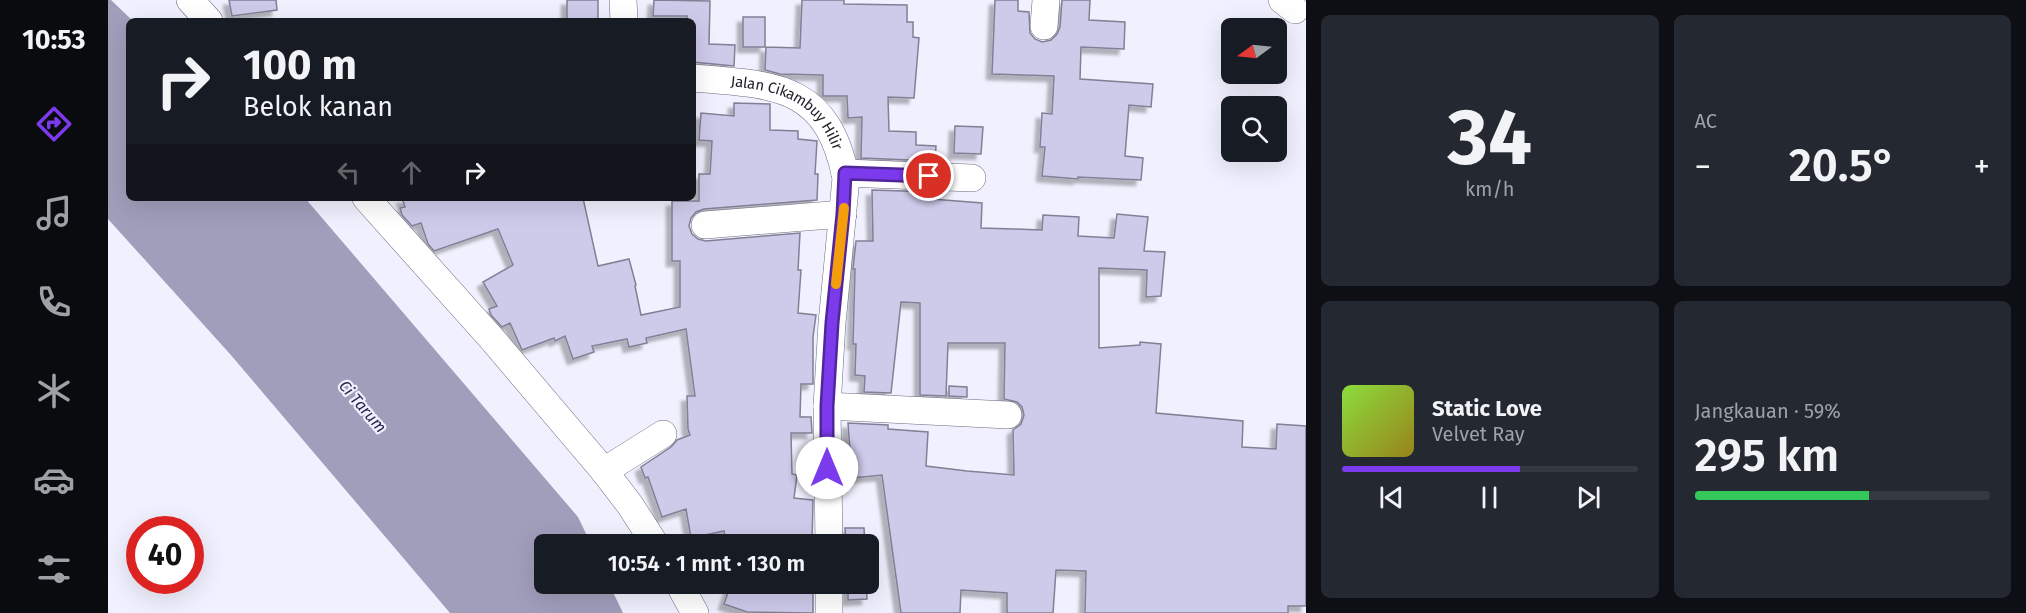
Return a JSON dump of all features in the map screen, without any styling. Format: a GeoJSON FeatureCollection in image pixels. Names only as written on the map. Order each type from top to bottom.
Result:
{"type":"FeatureCollection","features":[{"type":"Feature","properties":{"kind":"street"},"geometry":{"type":"LineString","coordinates":[[190,0],[206,18]]}},
{"type":"Feature","properties":{"kind":"street"},"geometry":{"type":"LineString","coordinates":[[623,0],[624,18]]}},
{"type":"Feature","properties":{"kind":"street","name":"Jalan Cikambuy Hilir"},"geometry":{"type":"LineString","coordinates":[[696,78],[782,89],[806,102],[836,140],[845,173],[827,406],[829,534]]}},
{"type":"Feature","properties":{"kind":"street"},"geometry":{"type":"LineString","coordinates":[[845,173],[972,178]]}},
{"type":"Feature","properties":{"kind":"street"},"geometry":{"type":"LineString","coordinates":[[369,201],[492,339],[604,471],[649,534]]}},
{"type":"Feature","properties":{"kind":"street"},"geometry":{"type":"LineString","coordinates":[[705,225],[843,214]]}},
{"type":"Feature","properties":{"kind":"street"},"geometry":{"type":"LineString","coordinates":[[827,406],[1008,415]]}},
{"type":"Feature","properties":{"kind":"street"},"geometry":{"type":"LineString","coordinates":[[604,471],[663,434]]}},
{"type":"Feature","properties":{"kind":"street"},"geometry":{"type":"LineString","coordinates":[[685,594],[695,613]]}},
{"type":"Feature","properties":{"kind":"street"},"geometry":{"type":"LineString","coordinates":[[829,594],[829,613]]}},
{"type":"Feature","properties":{"kind":"water","name":"Ci Tarum"},"geometry":{"type":"Polygon","coordinates":[[[108,0],[111,0],[130,18],[126,18],[126,201],[308,201],[578,517],[586,534],[534,534],[534,594],[614,594],[623,613],[450,613],[230,354],[108,219],[108,0]]]}},
{"type":"Feature","properties":{"kind":"building"},"geometry":{"type":"Polygon","coordinates":[[[229,0],[276,0],[277,10],[232,16],[229,0]]]}},
{"type":"Feature","properties":{"kind":"building"},"geometry":{"type":"Polygon","coordinates":[[[567,0],[598,0],[598,18],[567,18],[567,0]]]}},
{"type":"Feature","properties":{"kind":"building"},"geometry":{"type":"Polygon","coordinates":[[[654,0],[710,1],[709,44],[735,45],[734,66],[696,62],[696,18],[653,16],[654,0]]]}},
{"type":"Feature","properties":{"kind":"building"},"geometry":{"type":"Polygon","coordinates":[[[802,0],[844,0],[844,4],[907,5],[907,22],[913,22],[913,37],[919,38],[914,98],[888,97],[889,131],[916,132],[916,145],[936,146],[935,161],[861,158],[862,117],[848,118],[847,96],[823,96],[823,75],[780,74],[765,70],[766,47],[800,48],[802,0]]]}},
{"type":"Feature","properties":{"kind":"building"},"geometry":{"type":"Polygon","coordinates":[[[995,0],[1018,0],[1018,11],[1029,12],[1030,33],[1042,42],[1051,40],[1057,34],[1060,27],[1062,0],[1090,0],[1089,20],[1125,22],[1124,49],[1081,47],[1080,79],[1153,84],[1151,107],[1129,105],[1125,156],[1143,158],[1141,180],[1042,176],[1045,147],[1040,147],[1042,113],[1052,114],[1054,76],[992,74],[995,0]]]}},
{"type":"Feature","properties":{"kind":"building"},"geometry":{"type":"Polygon","coordinates":[[[743,17],[765,17],[765,47],[743,47],[743,17]]]}},
{"type":"Feature","properties":{"kind":"building"},"geometry":{"type":"Polygon","coordinates":[[[734,103],[770,104],[770,130],[798,131],[798,139],[817,141],[815,174],[818,174],[817,200],[704,209],[696,212],[689,226],[692,234],[706,241],[800,233],[798,270],[801,270],[798,313],[816,315],[813,337],[813,384],[801,384],[800,417],[811,417],[812,433],[791,433],[792,474],[797,475],[794,498],[813,500],[812,534],[724,534],[724,531],[690,534],[686,509],[662,517],[648,477],[645,478],[641,467],[671,447],[677,440],[690,435],[687,396],[695,396],[686,329],[646,338],[647,343],[629,347],[627,339],[592,346],[594,352],[573,359],[565,336],[522,350],[510,323],[502,327],[491,315],[489,309],[497,306],[483,282],[513,265],[498,229],[434,251],[428,244],[421,223],[412,226],[402,215],[400,208],[405,207],[403,201],[584,201],[598,266],[629,259],[641,315],[680,307],[680,261],[672,261],[672,201],[699,201],[699,174],[710,174],[712,141],[699,140],[701,113],[734,116],[734,103]]]}},
{"type":"Feature","properties":{"kind":"building"},"geometry":{"type":"Polygon","coordinates":[[[955,126],[983,127],[981,154],[954,153],[955,126]]]}},
{"type":"Feature","properties":{"kind":"building"},"geometry":{"type":"Polygon","coordinates":[[[872,190],[933,192],[932,199],[982,203],[981,228],[1042,230],[1043,215],[1079,217],[1078,236],[1114,238],[1117,214],[1148,217],[1144,251],[1165,252],[1161,296],[1146,297],[1147,270],[1099,268],[1099,348],[1140,345],[1140,342],[1161,344],[1156,413],[1243,421],[1242,447],[1276,449],[1277,424],[1306,426],[1306,606],[1288,606],[1288,613],[1085,613],[1086,571],[1056,570],[1053,613],[1007,613],[1007,593],[961,590],[960,613],[901,613],[882,475],[852,478],[848,423],[888,425],[888,429],[928,432],[926,466],[1014,475],[1013,430],[1021,424],[1024,415],[1022,407],[1017,402],[1004,399],[1005,343],[948,343],[946,396],[920,395],[920,303],[901,302],[891,393],[864,392],[865,376],[855,375],[856,344],[853,344],[855,269],[853,269],[856,241],[873,241],[872,190]]]}},
{"type":"Feature","properties":{"kind":"building"},"geometry":{"type":"Polygon","coordinates":[[[949,386],[967,387],[967,397],[949,396],[949,386]]]}},
{"type":"Feature","properties":{"kind":"building"},"geometry":{"type":"Polygon","coordinates":[[[845,528],[864,528],[864,534],[845,534],[845,528]]]}},
{"type":"Feature","properties":{"kind":"building"},"geometry":{"type":"Polygon","coordinates":[[[728,594],[813,594],[813,613],[747,612],[724,604],[728,594]]]}},
{"type":"Feature","properties":{"kind":"building"},"geometry":{"type":"Polygon","coordinates":[[[848,594],[867,594],[867,599],[848,600],[848,594]]]}},
{"type":"Feature","properties":{"kind":"slow traffic"},"geometry":{"type":"LineString","coordinates":[[836,284],[844,208]]}},
{"type":"Feature","properties":{"kind":"route"},"geometry":{"type":"LineString","coordinates":[[827,468],[827,406],[832,323],[845,173],[929,176]]}}]}
